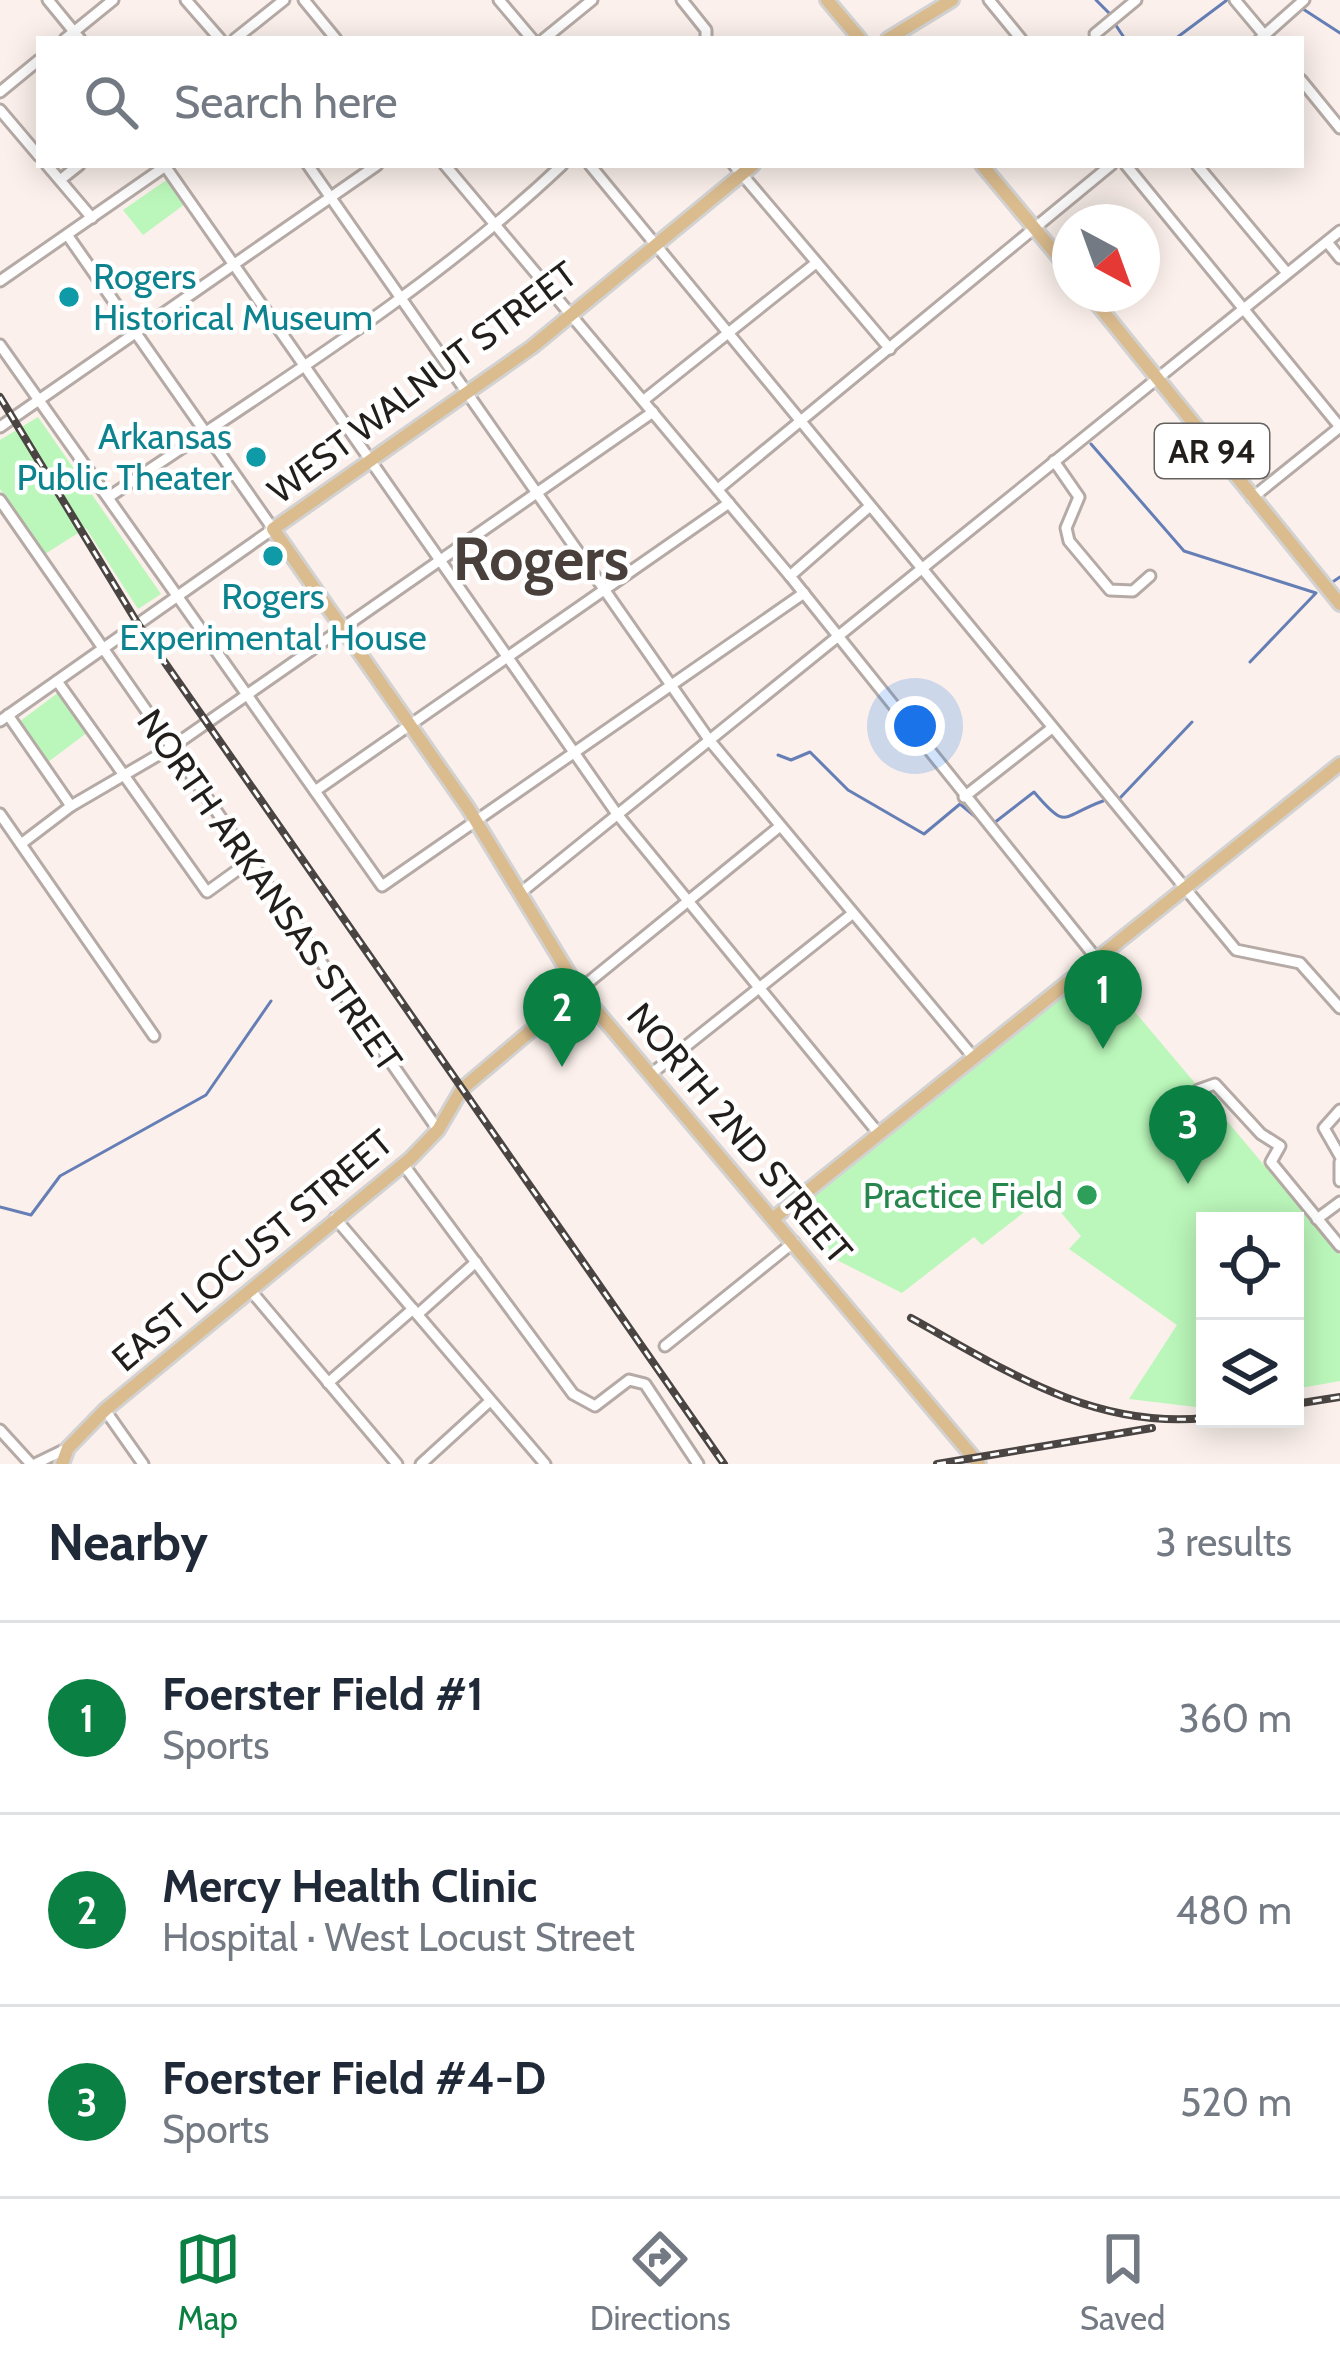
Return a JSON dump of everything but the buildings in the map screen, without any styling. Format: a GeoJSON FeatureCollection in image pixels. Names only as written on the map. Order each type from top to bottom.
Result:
{"type":"FeatureCollection","features":[{"type":"Feature","properties":{"kind":"main road"},"geometry":{"type":"LineString","coordinates":[[827,0],[858,36]]}},
{"type":"Feature","properties":{"kind":"main road"},"geometry":{"type":"LineString","coordinates":[[893,36],[954,0]]}},
{"type":"Feature","properties":{"kind":"main road"},"geometry":{"type":"LineString","coordinates":[[910,36],[954,0]]}},
{"type":"Feature","properties":{"kind":"main road","name":"WEST WALNUT STREET"},"geometry":{"type":"LineString","coordinates":[[273,530],[467,395],[743,168]]}},
{"type":"Feature","properties":{"kind":"main road"},"geometry":{"type":"LineString","coordinates":[[984,168],[1052,250]]}},
{"type":"Feature","properties":{"kind":"main road","name":"AR 94"},"geometry":{"type":"LineString","coordinates":[[1103,312],[1340,604]]}},
{"type":"Feature","properties":{"kind":"main road","name":"NORTH 2ND STREET"},"geometry":{"type":"LineString","coordinates":[[273,530],[474,817],[579,990],[979,1464]]}},
{"type":"Feature","properties":{"kind":"main road"},"geometry":{"type":"LineString","coordinates":[[774,1217],[1340,764]]}},
{"type":"Feature","properties":{"kind":"main road","name":"EAST LOCUST STREET"},"geometry":{"type":"LineString","coordinates":[[68,1448],[105,1410],[403,1164],[438,1130],[462,1089],[579,990]]}},
{"type":"Feature","properties":{"kind":"main road"},"geometry":{"type":"LineString","coordinates":[[62,1464],[68,1448]]}},
{"type":"Feature","properties":{"kind":"street"},"geometry":{"type":"LineString","coordinates":[[48,0],[73,36],[113,0]]}},
{"type":"Feature","properties":{"kind":"street"},"geometry":{"type":"LineString","coordinates":[[186,0],[217,36]]}},
{"type":"Feature","properties":{"kind":"street"},"geometry":{"type":"LineString","coordinates":[[239,36],[284,0]]}},
{"type":"Feature","properties":{"kind":"street"},"geometry":{"type":"LineString","coordinates":[[304,0],[334,36]]}},
{"type":"Feature","properties":{"kind":"street"},"geometry":{"type":"LineString","coordinates":[[499,0],[529,36]]}},
{"type":"Feature","properties":{"kind":"street"},"geometry":{"type":"LineString","coordinates":[[548,36],[592,0]]}},
{"type":"Feature","properties":{"kind":"street"},"geometry":{"type":"LineString","coordinates":[[682,0],[705,36]]}},
{"type":"Feature","properties":{"kind":"street"},"geometry":{"type":"LineString","coordinates":[[989,0],[1019,36]]}},
{"type":"Feature","properties":{"kind":"street"},"geometry":{"type":"LineString","coordinates":[[1095,34],[1136,0]]}},
{"type":"Feature","properties":{"kind":"street"},"geometry":{"type":"LineString","coordinates":[[1235,0],[1262,36]]}},
{"type":"Feature","properties":{"kind":"street"},"geometry":{"type":"LineString","coordinates":[[1266,36],[1304,0]]}},
{"type":"Feature","properties":{"kind":"street"},"geometry":{"type":"LineString","coordinates":[[0,92],[36,62]]}},
{"type":"Feature","properties":{"kind":"street"},"geometry":{"type":"LineString","coordinates":[[1304,84],[1340,128]]}},
{"type":"Feature","properties":{"kind":"street"},"geometry":{"type":"LineString","coordinates":[[0,110],[36,152]]}},
{"type":"Feature","properties":{"kind":"street"},"geometry":{"type":"LineString","coordinates":[[49,168],[92,218]]}},
{"type":"Feature","properties":{"kind":"street"},"geometry":{"type":"LineString","coordinates":[[60,181],[75,168]]}},
{"type":"Feature","properties":{"kind":"street"},"geometry":{"type":"LineString","coordinates":[[0,281],[163,168]]}},
{"type":"Feature","properties":{"kind":"street"},"geometry":{"type":"LineString","coordinates":[[167,168],[617,814],[879,1134]]}},
{"type":"Feature","properties":{"kind":"street"},"geometry":{"type":"LineString","coordinates":[[310,168],[710,741],[974,1058]]}},
{"type":"Feature","properties":{"kind":"street"},"geometry":{"type":"LineString","coordinates":[[0,427],[372,168]]}},
{"type":"Feature","properties":{"kind":"street"},"geometry":{"type":"LineString","coordinates":[[448,168],[804,593],[1096,958]]}},
{"type":"Feature","properties":{"kind":"street"},"geometry":{"type":"LineString","coordinates":[[109,497],[400,298],[497,226],[559,168]]}},
{"type":"Feature","properties":{"kind":"street"},"geometry":{"type":"LineString","coordinates":[[592,168],[1236,950],[1300,963],[1340,1009]]}},
{"type":"Feature","properties":{"kind":"street"},"geometry":{"type":"LineString","coordinates":[[743,168],[890,349]]}},
{"type":"Feature","properties":{"kind":"street"},"geometry":{"type":"LineString","coordinates":[[718,489],[1107,168]]}},
{"type":"Feature","properties":{"kind":"street"},"geometry":{"type":"LineString","coordinates":[[1128,168],[1340,427],[1252,499]]}},
{"type":"Feature","properties":{"kind":"street"},"geometry":{"type":"LineString","coordinates":[[1199,168],[1287,273]]}},
{"type":"Feature","properties":{"kind":"street"},"geometry":{"type":"LineString","coordinates":[[519,893],[1340,231]]}},
{"type":"Feature","properties":{"kind":"street"},"geometry":{"type":"LineString","coordinates":[[68,236],[273,530]]}},
{"type":"Feature","properties":{"kind":"street"},"geometry":{"type":"LineString","coordinates":[[1327,242],[1340,258]]}},
{"type":"Feature","properties":{"kind":"street"},"geometry":{"type":"LineString","coordinates":[[644,400],[816,262]]}},
{"type":"Feature","properties":{"kind":"street"},"geometry":{"type":"LineString","coordinates":[[0,345],[382,886],[474,817],[577,752],[804,593]]}},
{"type":"Feature","properties":{"kind":"street"},"geometry":{"type":"LineString","coordinates":[[21,844],[71,806],[172,747],[653,412]]}},
{"type":"Feature","properties":{"kind":"street"},"geometry":{"type":"LineString","coordinates":[[1054,461],[1079,497],[1066,528],[1069,542],[1110,590],[1133,591],[1150,576]]}},
{"type":"Feature","properties":{"kind":"street","name":"NORTH ARKANSAS STREET"},"geometry":{"type":"LineString","coordinates":[[0,500],[438,1130]]}},
{"type":"Feature","properties":{"kind":"street"},"geometry":{"type":"LineString","coordinates":[[315,791],[729,503]]}},
{"type":"Feature","properties":{"kind":"street"},"geometry":{"type":"LineString","coordinates":[[790,576],[870,506]]}},
{"type":"Feature","properties":{"kind":"street","name":"WEST WALNUT STREET"},"geometry":{"type":"LineString","coordinates":[[4,718],[273,530]]}},
{"type":"Feature","properties":{"kind":"street"},"geometry":{"type":"LineString","coordinates":[[57,681],[207,892],[250,861]]}},
{"type":"Feature","properties":{"kind":"street"},"geometry":{"type":"LineString","coordinates":[[4,718],[71,806]]}},
{"type":"Feature","properties":{"kind":"street"},"geometry":{"type":"LineString","coordinates":[[964,797],[1052,728]]}},
{"type":"Feature","properties":{"kind":"street"},"geometry":{"type":"LineString","coordinates":[[0,814],[154,1036]]}},
{"type":"Feature","properties":{"kind":"street"},"geometry":{"type":"LineString","coordinates":[[579,990],[779,827]]}},
{"type":"Feature","properties":{"kind":"street"},"geometry":{"type":"LineString","coordinates":[[651,1074],[852,914]]}},
{"type":"Feature","properties":{"kind":"street"},"geometry":{"type":"LineString","coordinates":[[1198,1090],[1215,1084],[1261,1134],[1280,1146],[1271,1162],[1340,1246]]}},
{"type":"Feature","properties":{"kind":"street"},"geometry":{"type":"LineString","coordinates":[[1340,1110],[1324,1128],[1340,1159],[1340,1181]]}},
{"type":"Feature","properties":{"kind":"street"},"geometry":{"type":"LineString","coordinates":[[403,1164],[573,1394],[596,1406],[628,1380],[645,1384],[698,1464]]}},
{"type":"Feature","properties":{"kind":"street"},"geometry":{"type":"LineString","coordinates":[[1318,1219],[1340,1202]]}},
{"type":"Feature","properties":{"kind":"street"},"geometry":{"type":"LineString","coordinates":[[335,1218],[545,1464]]}},
{"type":"Feature","properties":{"kind":"street"},"geometry":{"type":"LineString","coordinates":[[665,1346],[794,1242]]}},
{"type":"Feature","properties":{"kind":"street"},"geometry":{"type":"LineString","coordinates":[[328,1383],[476,1262]]}},
{"type":"Feature","properties":{"kind":"street"},"geometry":{"type":"LineString","coordinates":[[251,1291],[397,1464]]}},
{"type":"Feature","properties":{"kind":"street"},"geometry":{"type":"LineString","coordinates":[[421,1464],[490,1401]]}},
{"type":"Feature","properties":{"kind":"street"},"geometry":{"type":"LineString","coordinates":[[105,1410],[143,1464]]}},
{"type":"Feature","properties":{"kind":"street"},"geometry":{"type":"LineString","coordinates":[[0,1430],[33,1464],[68,1448]]}},
{"type":"Feature","properties":{"kind":"green space"},"geometry":{"type":"Polygon","coordinates":[[[168,179],[185,204],[143,235],[123,210],[168,179]]]}},
{"type":"Feature","properties":{"kind":"green space"},"geometry":{"type":"Polygon","coordinates":[[[38,417],[161,594],[138,609],[86,528],[45,554],[0,489],[0,440],[38,417]]]}},
{"type":"Feature","properties":{"kind":"green space"},"geometry":{"type":"Polygon","coordinates":[[[59,692],[88,732],[48,762],[19,722],[59,692]]]}},
{"type":"Feature","properties":{"kind":"green space"},"geometry":{"type":"Polygon","coordinates":[[[1092,961],[1304,1212],[1196,1212],[1196,1407],[1129,1399],[1177,1325],[1069,1249],[1081,1236],[1046,1195],[982,1245],[974,1237],[902,1293],[827,1255],[794,1223],[793,1213],[1092,961]]]}},
{"type":"Feature","properties":{"kind":"green space"},"geometry":{"type":"Polygon","coordinates":[[[1304,1212],[1340,1255],[1340,1381],[1304,1387],[1304,1212]]]}},
{"type":"Feature","properties":{"kind":"waterway"},"geometry":{"type":"LineString","coordinates":[[1096,0],[1110,14]]}},
{"type":"Feature","properties":{"kind":"waterway"},"geometry":{"type":"LineString","coordinates":[[1179,36],[1227,0]]}},
{"type":"Feature","properties":{"kind":"waterway"},"geometry":{"type":"LineString","coordinates":[[1303,9],[1340,33]]}},
{"type":"Feature","properties":{"kind":"waterway"},"geometry":{"type":"LineString","coordinates":[[1115,24],[1123,36]]}},
{"type":"Feature","properties":{"kind":"waterway"},"geometry":{"type":"LineString","coordinates":[[1091,444],[1184,551],[1316,593]]}},
{"type":"Feature","properties":{"kind":"waterway"},"geometry":{"type":"LineString","coordinates":[[1331,583],[1340,577]]}},
{"type":"Feature","properties":{"kind":"waterway"},"geometry":{"type":"LineString","coordinates":[[1250,662],[1315,594]]}},
{"type":"Feature","properties":{"kind":"waterway"},"geometry":{"type":"LineString","coordinates":[[1120,798],[1192,722]]}},
{"type":"Feature","properties":{"kind":"waterway"},"geometry":{"type":"LineString","coordinates":[[778,755],[791,760],[810,752],[848,790],[924,834],[960,804],[984,824]]}},
{"type":"Feature","properties":{"kind":"waterway"},"geometry":{"type":"LineString","coordinates":[[994,823],[1034,792],[1053,812],[1066,817],[1103,801]]}},
{"type":"Feature","properties":{"kind":"waterway"},"geometry":{"type":"LineString","coordinates":[[0,1207],[31,1215],[60,1176],[206,1095],[271,1001]]}},
{"type":"Feature","properties":{"kind":"railway"},"geometry":{"type":"LineString","coordinates":[[0,397],[138,624],[724,1464]]}},
{"type":"Feature","properties":{"kind":"railway"},"geometry":{"type":"LineString","coordinates":[[911,1318],[1051,1392],[1125,1414],[1196,1418]]}},
{"type":"Feature","properties":{"kind":"railway"},"geometry":{"type":"LineString","coordinates":[[1304,1403],[1340,1397]]}},
{"type":"Feature","properties":{"kind":"railway"},"geometry":{"type":"LineString","coordinates":[[937,1464],[1152,1428]]}},
{"type":"Feature","properties":{"kind":"place","name":"Rogers Historical Museum"},"geometry":{"type":"Point","coordinates":[69,297]}},
{"type":"Feature","properties":{"kind":"place","name":"Arkansas Public Theater"},"geometry":{"type":"Point","coordinates":[256,457]}},
{"type":"Feature","properties":{"kind":"place","name":"Rogers Experimental House"},"geometry":{"type":"Point","coordinates":[273,556]}},
{"type":"Feature","properties":{"kind":"place","name":"Foerster Field #1"},"geometry":{"type":"Point","coordinates":[1103,1049]}},
{"type":"Feature","properties":{"kind":"place","name":"Mercy Health Clinic"},"geometry":{"type":"Point","coordinates":[562,1067]}},
{"type":"Feature","properties":{"kind":"place","name":"Foerster Field #4-D"},"geometry":{"type":"Point","coordinates":[1188,1184]}},
{"type":"Feature","properties":{"kind":"place","name":"Practice Field"},"geometry":{"type":"Point","coordinates":[1087,1195]}},
{"type":"Feature","properties":{"kind":"district","name":"Rogers"},"geometry":{"type":"Point","coordinates":[541,559]}}]}
